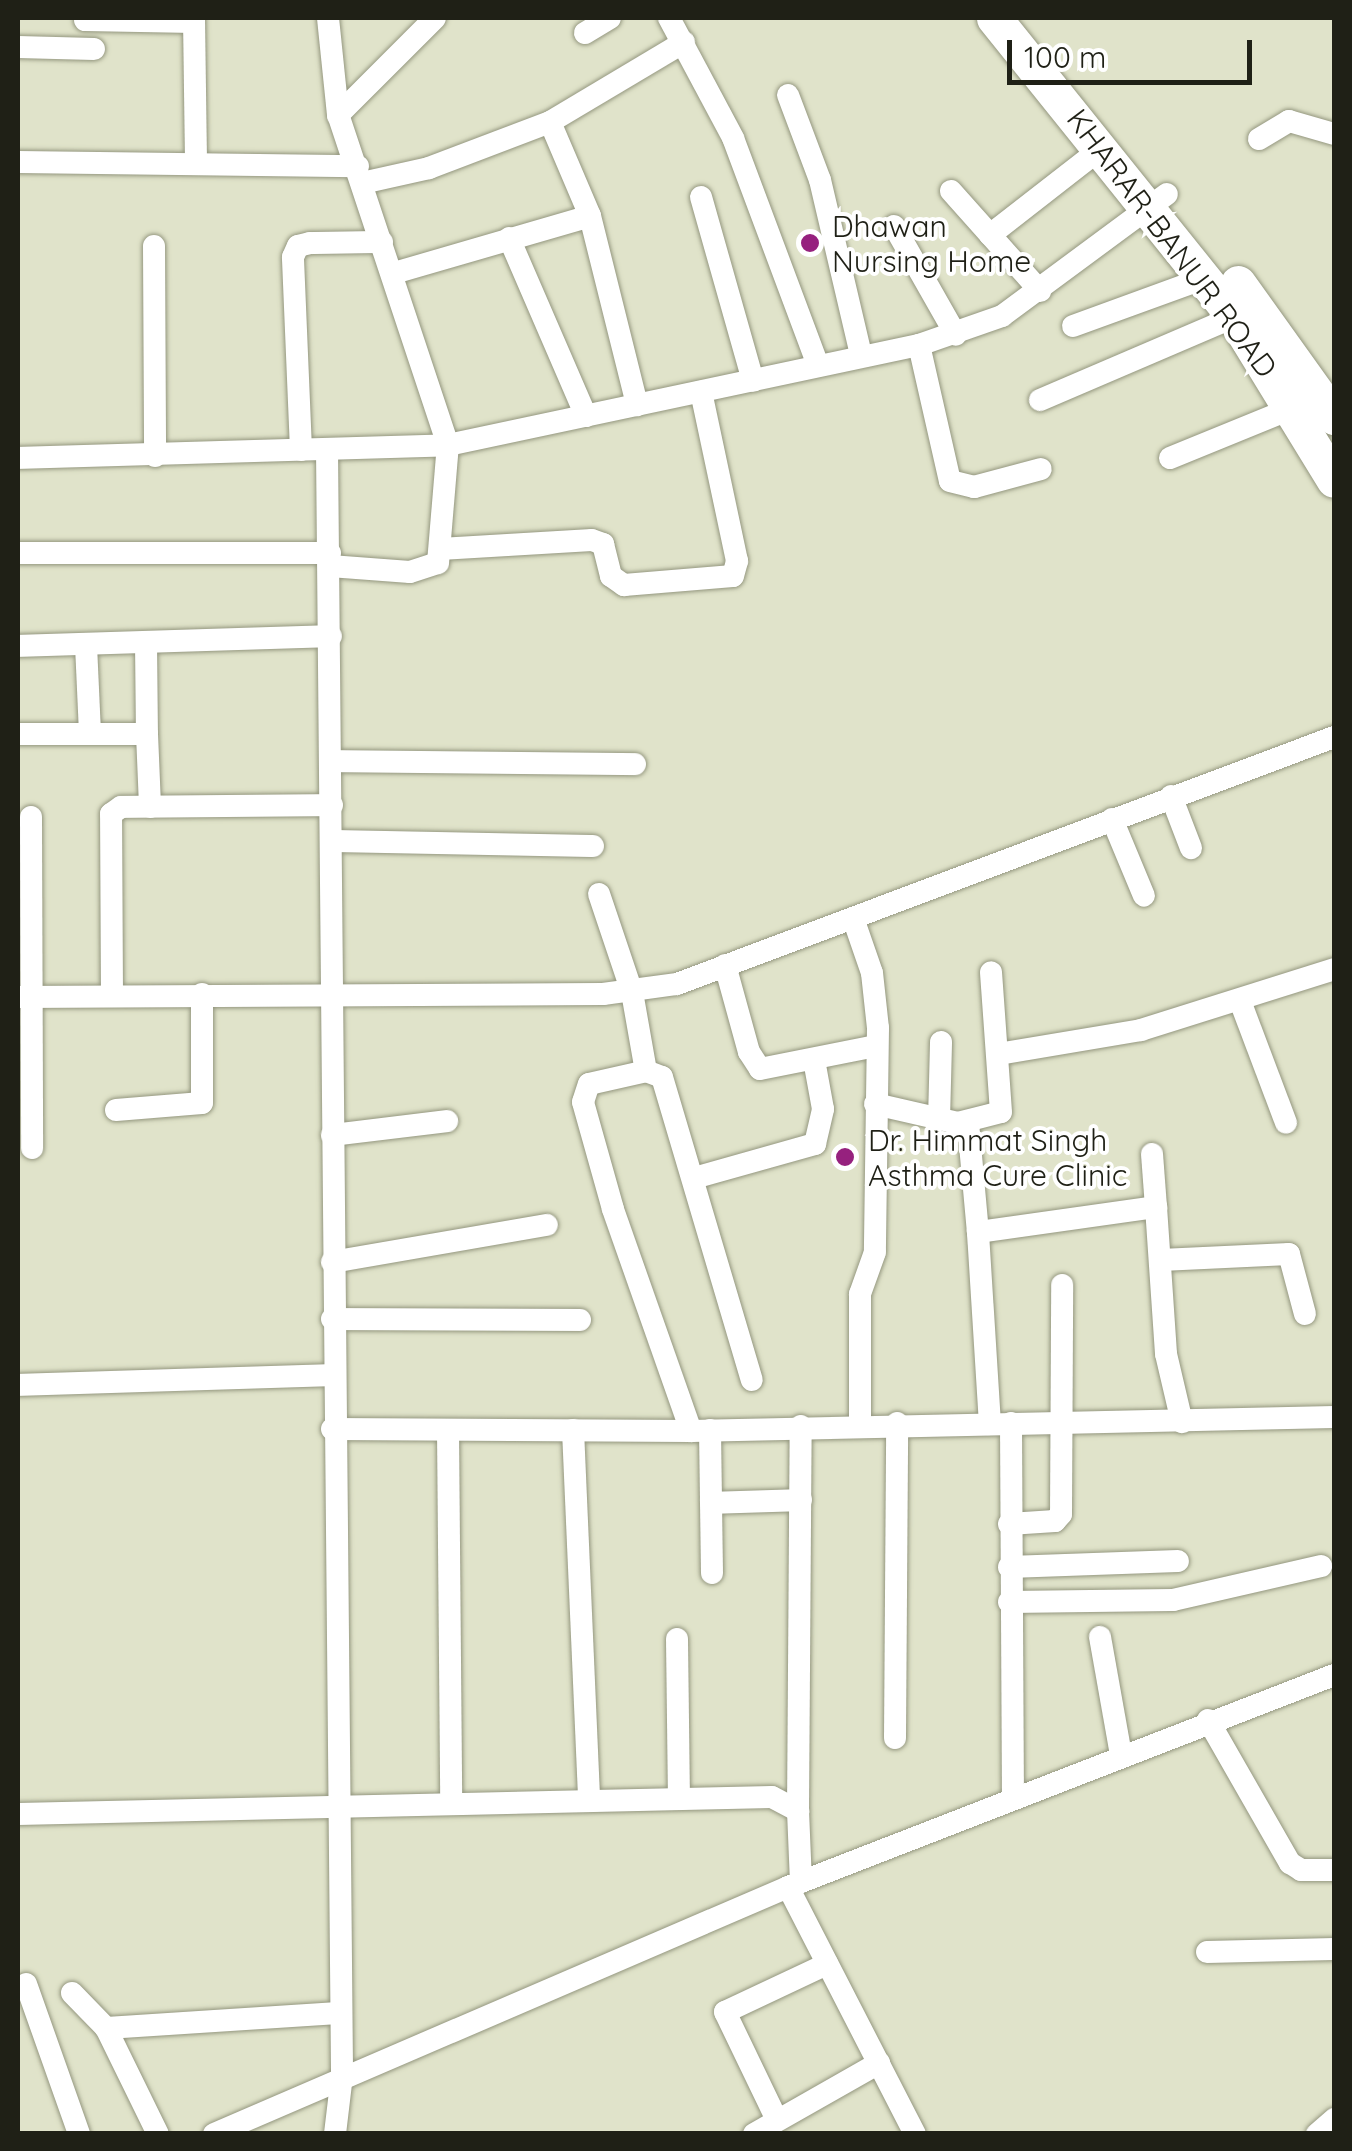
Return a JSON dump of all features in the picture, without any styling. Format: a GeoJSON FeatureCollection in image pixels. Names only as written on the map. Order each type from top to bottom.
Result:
{"type":"FeatureCollection","features":[{"type":"Feature","properties":{"kind":"highway","name":"KHARAR-BANUR ROAD"},"geometry":{"type":"LineString","coordinates":[[994,18],[1103,146],[1159,200],[1205,278],[1295,407],[1334,480]]}},
{"type":"Feature","properties":{"kind":"highway"},"geometry":{"type":"LineString","coordinates":[[1016,18],[1334,417]]}},
{"type":"Feature","properties":{"kind":"street"},"geometry":{"type":"LineString","coordinates":[[18,553],[330,560],[410,572],[438,563],[448,445],[338,114],[328,18]]}},
{"type":"Feature","properties":{"kind":"street"},"geometry":{"type":"LineString","coordinates":[[338,114],[436,18]]}},
{"type":"Feature","properties":{"kind":"street"},"geometry":{"type":"LineString","coordinates":[[584,33],[610,18]]}},
{"type":"Feature","properties":{"kind":"street"},"geometry":{"type":"LineString","coordinates":[[669,18],[733,138],[818,365]]}},
{"type":"Feature","properties":{"kind":"street"},"geometry":{"type":"LineString","coordinates":[[85,20],[194,20],[196,160]]}},
{"type":"Feature","properties":{"kind":"street"},"geometry":{"type":"LineString","coordinates":[[18,162],[196,160],[360,174],[443,163],[550,122],[684,42]]}},
{"type":"Feature","properties":{"kind":"street"},"geometry":{"type":"LineString","coordinates":[[18,46],[94,49]]}},
{"type":"Feature","properties":{"kind":"street"},"geometry":{"type":"LineString","coordinates":[[788,95],[824,193],[861,356]]}},
{"type":"Feature","properties":{"kind":"street"},"geometry":{"type":"LineString","coordinates":[[1260,139],[1289,121],[1334,134]]}},
{"type":"Feature","properties":{"kind":"street"},"geometry":{"type":"LineString","coordinates":[[550,122],[590,216],[637,405]]}},
{"type":"Feature","properties":{"kind":"street"},"geometry":{"type":"LineString","coordinates":[[990,235],[1103,146]]}},
{"type":"Feature","properties":{"kind":"street"},"geometry":{"type":"LineString","coordinates":[[950,190],[1040,291]]}},
{"type":"Feature","properties":{"kind":"street"},"geometry":{"type":"LineString","coordinates":[[701,197],[753,381]]}},
{"type":"Feature","properties":{"kind":"street"},"geometry":{"type":"LineString","coordinates":[[18,458],[448,445],[920,345],[979,328],[1040,291],[1159,200]]}},
{"type":"Feature","properties":{"kind":"street"},"geometry":{"type":"LineString","coordinates":[[394,273],[590,216]]}},
{"type":"Feature","properties":{"kind":"street"},"geometry":{"type":"LineString","coordinates":[[894,226],[956,334]]}},
{"type":"Feature","properties":{"kind":"street"},"geometry":{"type":"LineString","coordinates":[[509,238],[586,416]]}},
{"type":"Feature","properties":{"kind":"street"},"geometry":{"type":"LineString","coordinates":[[301,450],[293,257],[298,246],[382,242]]}},
{"type":"Feature","properties":{"kind":"street"},"geometry":{"type":"LineString","coordinates":[[154,246],[155,456]]}},
{"type":"Feature","properties":{"kind":"street"},"geometry":{"type":"LineString","coordinates":[[1073,326],[1205,278]]}},
{"type":"Feature","properties":{"kind":"street"},"geometry":{"type":"LineString","coordinates":[[1040,400],[1234,317]]}},
{"type":"Feature","properties":{"kind":"street"},"geometry":{"type":"LineString","coordinates":[[920,345],[950,481],[974,487],[1041,469]]}},
{"type":"Feature","properties":{"kind":"street"},"geometry":{"type":"LineString","coordinates":[[440,549],[592,540],[603,544],[612,576],[624,585],[733,576],[736,561],[701,392]]}},
{"type":"Feature","properties":{"kind":"street"},"geometry":{"type":"LineString","coordinates":[[1170,458],[1295,407]]}},
{"type":"Feature","properties":{"kind":"street"},"geometry":{"type":"LineString","coordinates":[[326,449],[332,761],[332,1428],[342,2075],[335,2134]]}},
{"type":"Feature","properties":{"kind":"street"},"geometry":{"type":"LineString","coordinates":[[18,646],[331,636]]}},
{"type":"Feature","properties":{"kind":"street"},"geometry":{"type":"LineString","coordinates":[[146,642],[150,807]]}},
{"type":"Feature","properties":{"kind":"street"},"geometry":{"type":"LineString","coordinates":[[86,645],[90,733]]}},
{"type":"Feature","properties":{"kind":"street"},"geometry":{"type":"LineString","coordinates":[[18,734],[147,734]]}},
{"type":"Feature","properties":{"kind":"street"},"geometry":{"type":"LineString","coordinates":[[24,996],[632,992],[726,966],[1334,736]]}},
{"type":"Feature","properties":{"kind":"street"},"geometry":{"type":"LineString","coordinates":[[332,761],[635,764]]}},
{"type":"Feature","properties":{"kind":"street"},"geometry":{"type":"LineString","coordinates":[[1171,796],[1191,848]]}},
{"type":"Feature","properties":{"kind":"street"},"geometry":{"type":"LineString","coordinates":[[112,995],[111,814],[121,807],[332,805]]}},
{"type":"Feature","properties":{"kind":"street"},"geometry":{"type":"LineString","coordinates":[[31,817],[24,996],[32,1148]]}},
{"type":"Feature","properties":{"kind":"street"},"geometry":{"type":"LineString","coordinates":[[1112,819],[1144,896]]}},
{"type":"Feature","properties":{"kind":"street"},"geometry":{"type":"LineString","coordinates":[[332,841],[593,846]]}},
{"type":"Feature","properties":{"kind":"street"},"geometry":{"type":"LineString","coordinates":[[599,894],[632,992],[646,1071]]}},
{"type":"Feature","properties":{"kind":"street"},"geometry":{"type":"LineString","coordinates":[[852,918],[872,973],[876,1046],[875,1252],[860,1294],[860,1423]]}},
{"type":"Feature","properties":{"kind":"street"},"geometry":{"type":"LineString","coordinates":[[726,966],[753,1064],[776,1068],[876,1046]]}},
{"type":"Feature","properties":{"kind":"street"},"geometry":{"type":"LineString","coordinates":[[998,1054],[1104,1038],[1240,1001],[1334,969]]}},
{"type":"Feature","properties":{"kind":"street"},"geometry":{"type":"LineString","coordinates":[[875,1104],[968,1124],[1001,1112],[991,972]]}},
{"type":"Feature","properties":{"kind":"street"},"geometry":{"type":"LineString","coordinates":[[116,1110],[202,1103],[202,994]]}},
{"type":"Feature","properties":{"kind":"street"},"geometry":{"type":"LineString","coordinates":[[1240,1001],[1286,1123]]}},
{"type":"Feature","properties":{"kind":"street"},"geometry":{"type":"LineString","coordinates":[[939,1120],[941,1042]]}},
{"type":"Feature","properties":{"kind":"street"},"geometry":{"type":"LineString","coordinates":[[694,1178],[815,1144],[823,1109],[814,1060]]}},
{"type":"Feature","properties":{"kind":"street"},"geometry":{"type":"LineString","coordinates":[[712,1572],[711,1502],[701,1430],[583,1102],[589,1084],[646,1071],[662,1077],[752,1380]]}},
{"type":"Feature","properties":{"kind":"street"},"geometry":{"type":"LineString","coordinates":[[332,1135],[447,1121]]}},
{"type":"Feature","properties":{"kind":"street"},"geometry":{"type":"LineString","coordinates":[[968,1124],[1009,1524],[1013,1799]]}},
{"type":"Feature","properties":{"kind":"street"},"geometry":{"type":"LineString","coordinates":[[1152,1154],[1166,1354],[1182,1422]]}},
{"type":"Feature","properties":{"kind":"street"},"geometry":{"type":"LineString","coordinates":[[978,1232],[1156,1207]]}},
{"type":"Feature","properties":{"kind":"street"},"geometry":{"type":"LineString","coordinates":[[332,1262],[547,1225]]}},
{"type":"Feature","properties":{"kind":"street"},"geometry":{"type":"LineString","coordinates":[[1161,1260],[1289,1254],[1305,1314]]}},
{"type":"Feature","properties":{"kind":"street"},"geometry":{"type":"LineString","coordinates":[[1009,1524],[1055,1522],[1061,1514],[1062,1284]]}},
{"type":"Feature","properties":{"kind":"street"},"geometry":{"type":"LineString","coordinates":[[332,1318],[580,1320]]}},
{"type":"Feature","properties":{"kind":"street"},"geometry":{"type":"LineString","coordinates":[[18,1385],[332,1375]]}},
{"type":"Feature","properties":{"kind":"street"},"geometry":{"type":"LineString","coordinates":[[332,1428],[701,1430],[860,1423],[1182,1422],[1334,1417]]}},
{"type":"Feature","properties":{"kind":"street"},"geometry":{"type":"LineString","coordinates":[[895,1738],[897,1423]]}},
{"type":"Feature","properties":{"kind":"street"},"geometry":{"type":"LineString","coordinates":[[802,1426],[794,1885],[827,1964],[915,2134]]}},
{"type":"Feature","properties":{"kind":"street"},"geometry":{"type":"LineString","coordinates":[[448,1430],[451,1801]]}},
{"type":"Feature","properties":{"kind":"street"},"geometry":{"type":"LineString","coordinates":[[574,1430],[589,1800]]}},
{"type":"Feature","properties":{"kind":"street"},"geometry":{"type":"LineString","coordinates":[[711,1502],[800,1500]]}},
{"type":"Feature","properties":{"kind":"street"},"geometry":{"type":"LineString","coordinates":[[1009,1566],[1178,1561]]}},
{"type":"Feature","properties":{"kind":"street"},"geometry":{"type":"LineString","coordinates":[[1009,1602],[1173,1600],[1320,1566]]}},
{"type":"Feature","properties":{"kind":"street"},"geometry":{"type":"LineString","coordinates":[[1100,1636],[1121,1756]]}},
{"type":"Feature","properties":{"kind":"street"},"geometry":{"type":"LineString","coordinates":[[677,1638],[678,1796]]}},
{"type":"Feature","properties":{"kind":"street"},"geometry":{"type":"LineString","coordinates":[[214,2134],[342,2075],[794,1885],[1208,1720],[1334,1675]]}},
{"type":"Feature","properties":{"kind":"street"},"geometry":{"type":"LineString","coordinates":[[1208,1720],[1290,1863],[1301,1870],[1334,1870]]}},
{"type":"Feature","properties":{"kind":"street"},"geometry":{"type":"LineString","coordinates":[[18,1814],[678,1796],[784,1798],[798,1811]]}},
{"type":"Feature","properties":{"kind":"street"},"geometry":{"type":"LineString","coordinates":[[1206,1952],[1334,1949]]}},
{"type":"Feature","properties":{"kind":"street"},"geometry":{"type":"LineString","coordinates":[[777,2120],[725,2012],[827,1964]]}},
{"type":"Feature","properties":{"kind":"street"},"geometry":{"type":"LineString","coordinates":[[26,1984],[80,2134]]}},
{"type":"Feature","properties":{"kind":"street"},"geometry":{"type":"LineString","coordinates":[[72,1993],[106,2028],[158,2134]]}},
{"type":"Feature","properties":{"kind":"street"},"geometry":{"type":"LineString","coordinates":[[106,2028],[339,2013]]}},
{"type":"Feature","properties":{"kind":"street"},"geometry":{"type":"LineString","coordinates":[[754,2134],[879,2064]]}},
{"type":"Feature","properties":{"kind":"street"},"geometry":{"type":"LineString","coordinates":[[1318,2134],[1334,2119]]}},
{"type":"Feature","properties":{"kind":"place","name":"Dhawan Nursing Home"},"geometry":{"type":"Point","coordinates":[810,243]}},
{"type":"Feature","properties":{"kind":"place","name":"Dr. Himmat Singh Asthma Cure Clinic"},"geometry":{"type":"Point","coordinates":[845,1157]}}]}
